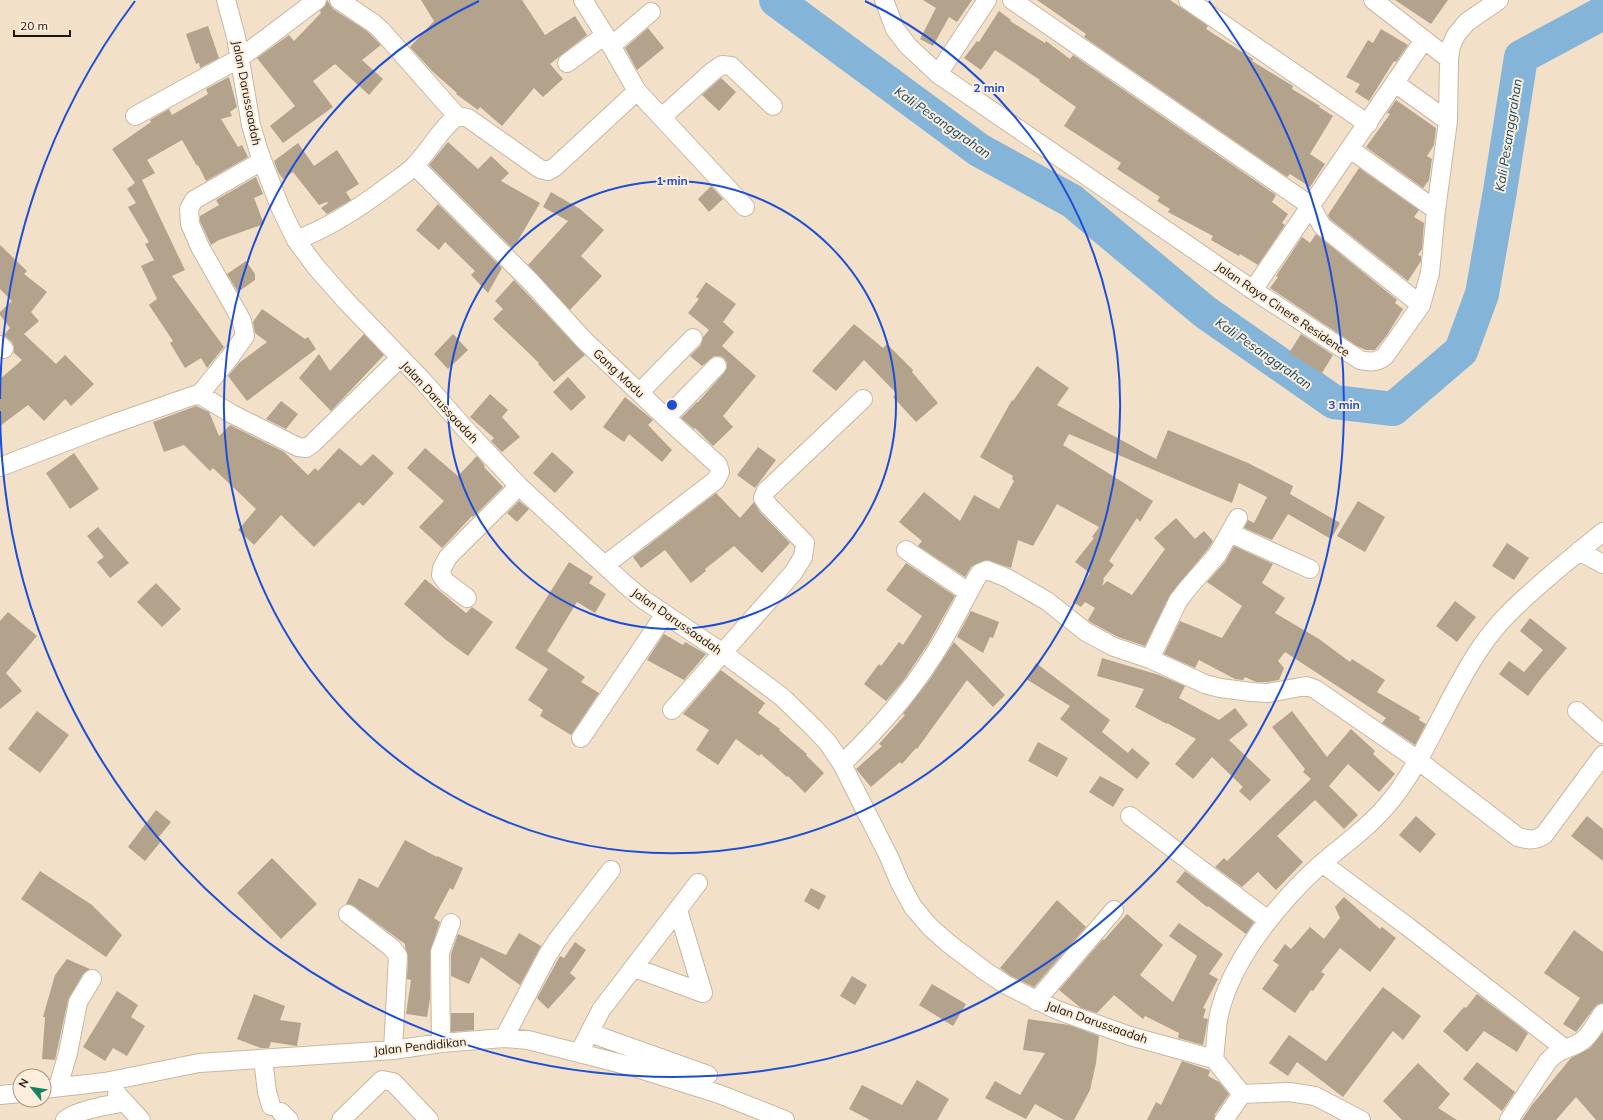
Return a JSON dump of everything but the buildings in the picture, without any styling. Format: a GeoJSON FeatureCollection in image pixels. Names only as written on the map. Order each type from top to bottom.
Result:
{"type":"FeatureCollection","features":[{"type":"Feature","properties":{"kind":"street","name":"Jalan Darussaadah"},"geometry":{"type":"LineString","coordinates":[[226,0],[240,58],[251,125],[262,161],[280,207],[296,240],[321,273],[399,359],[422,380],[466,431],[519,486],[644,600],[723,653],[782,697],[828,743],[842,764],[913,907],[930,927],[967,959],[1006,985],[1057,1010],[1130,1036],[1214,1059]]}},
{"type":"Feature","properties":{"kind":"street"},"geometry":{"type":"LineString","coordinates":[[135,116],[240,58],[317,0]]}},
{"type":"Feature","properties":{"kind":"street"},"geometry":{"type":"LineString","coordinates":[[339,0],[381,30],[457,116],[468,118],[540,169],[548,171],[555,167],[637,91]]}},
{"type":"Feature","properties":{"kind":"street"},"geometry":{"type":"LineString","coordinates":[[583,0],[637,91],[745,207]]}},
{"type":"Feature","properties":{"kind":"street","name":"Jalan Raya Cinere Residence"},"geometry":{"type":"LineString","coordinates":[[884,0],[895,29],[908,46],[938,74],[1253,290],[1360,360],[1370,362],[1380,360],[1385,356],[1421,305],[1430,273],[1436,210],[1448,121],[1449,59],[1451,46],[1456,35],[1467,22],[1499,0]]}},
{"type":"Feature","properties":{"kind":"street"},"geometry":{"type":"LineString","coordinates":[[938,74],[987,0]]}},
{"type":"Feature","properties":{"kind":"street"},"geometry":{"type":"LineString","coordinates":[[1012,0],[1311,206],[1322,226],[1421,305]]}},
{"type":"Feature","properties":{"kind":"street"},"geometry":{"type":"LineString","coordinates":[[1188,0],[1368,124]]}},
{"type":"Feature","properties":{"kind":"street"},"geometry":{"type":"LineString","coordinates":[[1373,0],[1449,59]]}},
{"type":"Feature","properties":{"kind":"street"},"geometry":{"type":"LineString","coordinates":[[567,63],[608,40],[651,12]]}},
{"type":"Feature","properties":{"kind":"street"},"geometry":{"type":"LineString","coordinates":[[1253,290],[1368,124],[1424,40]]}},
{"type":"Feature","properties":{"kind":"street"},"geometry":{"type":"LineString","coordinates":[[662,117],[713,71],[722,65],[731,66],[773,106]]}},
{"type":"Feature","properties":{"kind":"street"},"geometry":{"type":"LineString","coordinates":[[1395,83],[1448,121]]}},
{"type":"Feature","properties":{"kind":"street"},"geometry":{"type":"LineString","coordinates":[[296,240],[318,232],[343,218],[415,166],[449,122],[457,116]]}},
{"type":"Feature","properties":{"kind":"street"},"geometry":{"type":"LineString","coordinates":[[1350,149],[1436,210]]}},
{"type":"Feature","properties":{"kind":"street"},"geometry":{"type":"LineString","coordinates":[[199,395],[245,336],[242,322],[200,247],[190,224],[189,209],[194,200],[262,161]]}},
{"type":"Feature","properties":{"kind":"street","name":"Gang Madu"},"geometry":{"type":"LineString","coordinates":[[415,166],[530,281],[584,340],[718,465],[720,472],[716,480],[605,565]]}},
{"type":"Feature","properties":{"kind":"street"},"geometry":{"type":"LineString","coordinates":[[640,392],[693,338]]}},
{"type":"Feature","properties":{"kind":"street"},"geometry":{"type":"LineString","coordinates":[[0,467],[187,396],[199,395],[298,447],[306,448],[312,444],[399,359]]}},
{"type":"Feature","properties":{"kind":"street"},"geometry":{"type":"LineString","coordinates":[[666,418],[717,366]]}},
{"type":"Feature","properties":{"kind":"street"},"geometry":{"type":"LineString","coordinates":[[672,710],[793,573],[803,557],[805,543],[768,505],[764,498],[766,491],[863,399]]}},
{"type":"Feature","properties":{"kind":"street"},"geometry":{"type":"LineString","coordinates":[[467,598],[446,582],[442,575],[442,568],[448,557],[519,486]]}},
{"type":"Feature","properties":{"kind":"street"},"geometry":{"type":"LineString","coordinates":[[1150,659],[1178,601],[1212,561],[1234,525],[1310,569]]}},
{"type":"Feature","properties":{"kind":"street"},"geometry":{"type":"LineString","coordinates":[[1242,1094],[1214,1059],[1219,1015],[1226,992],[1234,974],[1268,920],[1295,889],[1322,864],[1358,835],[1392,799],[1419,761],[1472,660],[1494,630],[1520,602],[1603,532]]}},
{"type":"Feature","properties":{"kind":"street"},"geometry":{"type":"LineString","coordinates":[[906,550],[968,592]]}},
{"type":"Feature","properties":{"kind":"street"},"geometry":{"type":"LineString","coordinates":[[1580,551],[1603,564]]}},
{"type":"Feature","properties":{"kind":"street"},"geometry":{"type":"LineString","coordinates":[[842,764],[867,740],[907,693],[938,647],[980,572],[987,570],[1007,578],[1047,601],[1086,632],[1114,647],[1150,659],[1205,684],[1220,688],[1268,693],[1306,686],[1315,689],[1419,761],[1518,837],[1528,840],[1536,840],[1544,835],[1603,755]]}},
{"type":"Feature","properties":{"kind":"street"},"geometry":{"type":"LineString","coordinates":[[581,738],[665,614]]}},
{"type":"Feature","properties":{"kind":"street"},"geometry":{"type":"LineString","coordinates":[[1577,711],[1603,734]]}},
{"type":"Feature","properties":{"kind":"street"},"geometry":{"type":"LineString","coordinates":[[1130,816],[1268,920]]}},
{"type":"Feature","properties":{"kind":"street"},"geometry":{"type":"LineString","coordinates":[[1322,864],[1407,926],[1564,1048]]}},
{"type":"Feature","properties":{"kind":"street"},"geometry":{"type":"LineString","coordinates":[[504,1038],[547,956],[558,939],[611,870]]}},
{"type":"Feature","properties":{"kind":"street"},"geometry":{"type":"LineString","coordinates":[[579,1053],[601,1010],[635,968],[698,883]]}},
{"type":"Feature","properties":{"kind":"street"},"geometry":{"type":"LineString","coordinates":[[635,968],[703,993],[678,910]]}},
{"type":"Feature","properties":{"kind":"street"},"geometry":{"type":"LineString","coordinates":[[1036,1001],[1114,910]]}},
{"type":"Feature","properties":{"kind":"street"},"geometry":{"type":"LineString","coordinates":[[348,914],[392,948],[398,956],[393,1050]]}},
{"type":"Feature","properties":{"kind":"street"},"geometry":{"type":"LineString","coordinates":[[441,1043],[440,952],[451,923]]}},
{"type":"Feature","properties":{"kind":"street"},"geometry":{"type":"LineString","coordinates":[[52,1086],[68,1053],[78,1002],[92,979]]}},
{"type":"Feature","properties":{"kind":"street"},"geometry":{"type":"LineString","coordinates":[[1509,1120],[1554,1054],[1585,1039],[1603,1014]]}},
{"type":"Feature","properties":{"kind":"street"},"geometry":{"type":"LineString","coordinates":[[590,1033],[708,1075]]}},
{"type":"Feature","properties":{"kind":"street","name":"Jalan Pendidikan"},"geometry":{"type":"LineString","coordinates":[[52,1088],[105,1082],[199,1063],[393,1050],[441,1043],[504,1038],[528,1040],[630,1066],[719,1094],[785,1120]]}},
{"type":"Feature","properties":{"kind":"street"},"geometry":{"type":"LineString","coordinates":[[263,1059],[267,1092],[280,1113]]}},
{"type":"Feature","properties":{"kind":"street"},"geometry":{"type":"LineString","coordinates":[[341,1120],[382,1080],[393,1082],[429,1120]]}},
{"type":"Feature","properties":{"kind":"street"},"geometry":{"type":"LineString","coordinates":[[105,1082],[141,1120]]}},
{"type":"Feature","properties":{"kind":"street"},"geometry":{"type":"LineString","coordinates":[[1242,1094],[1289,1092],[1315,1096],[1361,1120]]}},
{"type":"Feature","properties":{"kind":"street"},"geometry":{"type":"LineString","coordinates":[[0,1095],[12,1094]]}},
{"type":"Feature","properties":{"kind":"street"},"geometry":{"type":"LineString","coordinates":[[1224,1120],[1242,1094]]}},
{"type":"Feature","properties":{"kind":"street"},"geometry":{"type":"LineString","coordinates":[[64,1120],[68,1117],[90,1110],[124,1102]]}},
{"type":"Feature","properties":{"kind":"waterway","name":"Kali Pesanggrahan"},"geometry":{"type":"LineString","coordinates":[[776,0],[979,150],[1072,201],[1205,312],[1334,402],[1393,409],[1461,351],[1482,294],[1521,57],[1603,13]]}}]}
